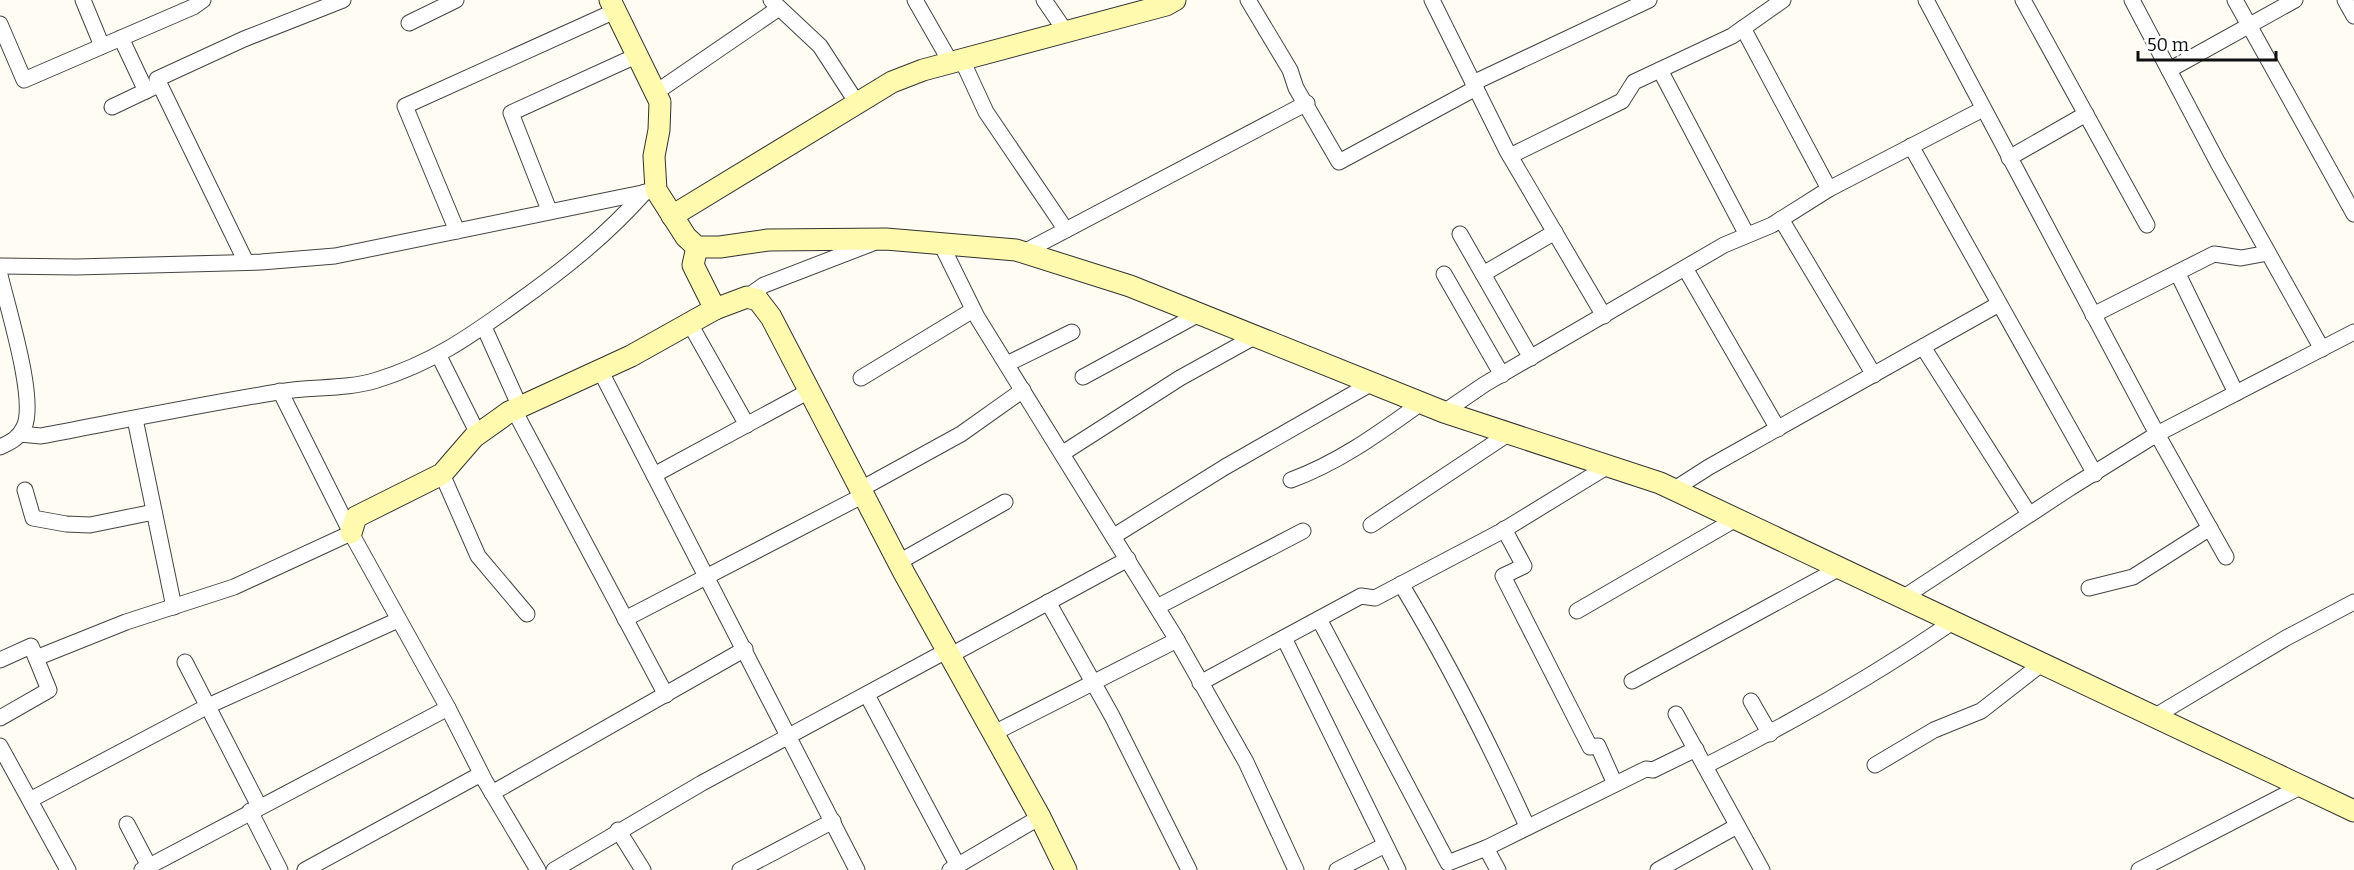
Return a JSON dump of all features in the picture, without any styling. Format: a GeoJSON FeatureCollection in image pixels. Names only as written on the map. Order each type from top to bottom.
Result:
{"type":"FeatureCollection","features":[{"type":"Feature","properties":{"kind":"street"},"geometry":{"type":"LineString","coordinates":[[83,0],[102,46]]}},
{"type":"Feature","properties":{"kind":"street"},"geometry":{"type":"LineString","coordinates":[[0,24],[4,43],[24,80],[203,0]]}},
{"type":"Feature","properties":{"kind":"street"},"geometry":{"type":"LineString","coordinates":[[112,107],[153,88],[157,79],[244,39],[343,0]]}},
{"type":"Feature","properties":{"kind":"street"},"geometry":{"type":"LineString","coordinates":[[410,23],[456,0]]}},
{"type":"Feature","properties":{"kind":"street"},"geometry":{"type":"LineString","coordinates":[[915,0],[956,61],[986,112],[1066,230]]}},
{"type":"Feature","properties":{"kind":"street"},"geometry":{"type":"LineString","coordinates":[[1044,0],[1066,32]]}},
{"type":"Feature","properties":{"kind":"street"},"geometry":{"type":"LineString","coordinates":[[672,216],[892,82],[956,61],[1175,0]]}},
{"type":"Feature","properties":{"kind":"street"},"geometry":{"type":"LineString","coordinates":[[1248,0],[1339,162],[1474,86],[1649,0]]}},
{"type":"Feature","properties":{"kind":"street"},"geometry":{"type":"LineString","coordinates":[[1432,0],[1510,156],[1604,316]]}},
{"type":"Feature","properties":{"kind":"street"},"geometry":{"type":"LineString","coordinates":[[1510,156],[1622,101],[1634,82],[1743,28],[1783,0]]}},
{"type":"Feature","properties":{"kind":"street"},"geometry":{"type":"LineString","coordinates":[[1926,0],[2157,434],[2226,557]]}},
{"type":"Feature","properties":{"kind":"street"},"geometry":{"type":"LineString","coordinates":[[2023,0],[2148,225]]}},
{"type":"Feature","properties":{"kind":"street"},"geometry":{"type":"LineString","coordinates":[[2132,0],[2322,349]]}},
{"type":"Feature","properties":{"kind":"street"},"geometry":{"type":"LineString","coordinates":[[2235,0],[2354,214]]}},
{"type":"Feature","properties":{"kind":"street"},"geometry":{"type":"LineString","coordinates":[[2169,70],[2295,0]]}},
{"type":"Feature","properties":{"kind":"street"},"geometry":{"type":"LineString","coordinates":[[2345,0],[2354,16]]}},
{"type":"Feature","properties":{"kind":"street"},"geometry":{"type":"LineString","coordinates":[[656,93],[775,4],[820,46],[857,103]]}},
{"type":"Feature","properties":{"kind":"street"},"geometry":{"type":"LineString","coordinates":[[20,434],[41,436],[280,391],[354,386],[377,380],[439,356],[484,327],[573,262],[614,227],[650,191],[659,130],[660,102],[612,5],[405,106],[457,231]]}},
{"type":"Feature","properties":{"kind":"street"},"geometry":{"type":"LineString","coordinates":[[1743,28],[1829,189]]}},
{"type":"Feature","properties":{"kind":"street"},"geometry":{"type":"LineString","coordinates":[[122,38],[153,88],[246,262]]}},
{"type":"Feature","properties":{"kind":"street"},"geometry":{"type":"LineString","coordinates":[[549,210],[511,113],[638,55]]}},
{"type":"Feature","properties":{"kind":"street"},"geometry":{"type":"LineString","coordinates":[[1659,70],[1747,235]]}},
{"type":"Feature","properties":{"kind":"street"},"geometry":{"type":"LineString","coordinates":[[1026,251],[1307,103]]}},
{"type":"Feature","properties":{"kind":"street"},"geometry":{"type":"LineString","coordinates":[[1444,412],[1502,375],[1685,268],[1781,219],[1829,189],[1983,109]]}},
{"type":"Feature","properties":{"kind":"street"},"geometry":{"type":"LineString","coordinates":[[2009,158],[2086,114]]}},
{"type":"Feature","properties":{"kind":"street"},"geometry":{"type":"LineString","coordinates":[[1911,146],[2095,474]]}},
{"type":"Feature","properties":{"kind":"street"},"geometry":{"type":"LineString","coordinates":[[0,266],[76,267],[246,262],[335,256],[549,210],[650,191]]}},
{"type":"Feature","properties":{"kind":"street"},"geometry":{"type":"LineString","coordinates":[[650,191],[672,216],[686,237],[697,247],[720,247],[768,240],[881,239],[1026,251],[1130,286],[1444,412],[1673,490],[2040,665],[2354,811]]}},
{"type":"Feature","properties":{"kind":"street"},"geometry":{"type":"LineString","coordinates":[[1781,219],[1874,375]]}},
{"type":"Feature","properties":{"kind":"street"},"geometry":{"type":"LineString","coordinates":[[1483,274],[1555,232]]}},
{"type":"Feature","properties":{"kind":"street"},"geometry":{"type":"LineString","coordinates":[[1460,234],[1532,358]]}},
{"type":"Feature","properties":{"kind":"street"},"geometry":{"type":"LineString","coordinates":[[36,658],[126,622],[234,587],[351,533],[356,517],[442,474],[478,434],[517,408],[600,370],[715,309],[747,297],[764,285],[881,239]]}},
{"type":"Feature","properties":{"kind":"street"},"geometry":{"type":"LineString","coordinates":[[941,244],[973,310],[1177,640],[1246,762],[1296,870]]}},
{"type":"Feature","properties":{"kind":"street"},"geometry":{"type":"LineString","coordinates":[[697,247],[693,265],[715,309]]}},
{"type":"Feature","properties":{"kind":"street"},"geometry":{"type":"LineString","coordinates":[[2093,315],[2214,254],[2241,258],[2268,253]]}},
{"type":"Feature","properties":{"kind":"street"},"geometry":{"type":"LineString","coordinates":[[1685,268],[1778,429]]}},
{"type":"Feature","properties":{"kind":"street"},"geometry":{"type":"LineString","coordinates":[[1444,274],[1502,375]]}},
{"type":"Feature","properties":{"kind":"street"},"geometry":{"type":"LineString","coordinates":[[2178,274],[2236,393]]}},
{"type":"Feature","properties":{"kind":"street"},"geometry":{"type":"LineString","coordinates":[[0,275],[28,395],[26,425],[20,434],[0,447]]}},
{"type":"Feature","properties":{"kind":"street"},"geometry":{"type":"LineString","coordinates":[[747,297],[758,300],[764,306],[899,562],[1040,817],[1066,870]]}},
{"type":"Feature","properties":{"kind":"street"},"geometry":{"type":"LineString","coordinates":[[1673,490],[1998,304]]}},
{"type":"Feature","properties":{"kind":"street"},"geometry":{"type":"LineString","coordinates":[[861,378],[973,310]]}},
{"type":"Feature","properties":{"kind":"street"},"geometry":{"type":"LineString","coordinates":[[1083,376],[1199,314]]}},
{"type":"Feature","properties":{"kind":"street"},"geometry":{"type":"LineString","coordinates":[[690,324],[747,425]]}},
{"type":"Feature","properties":{"kind":"street"},"geometry":{"type":"LineString","coordinates":[[484,327],[517,408],[666,695]]}},
{"type":"Feature","properties":{"kind":"street"},"geometry":{"type":"LineString","coordinates":[[1007,364],[1072,332]]}},
{"type":"Feature","properties":{"kind":"street"},"geometry":{"type":"LineString","coordinates":[[1901,599],[2029,514],[2157,434],[2354,332]]}},
{"type":"Feature","properties":{"kind":"street"},"geometry":{"type":"LineString","coordinates":[[1063,453],[1180,378],[1256,336]]}},
{"type":"Feature","properties":{"kind":"street"},"geometry":{"type":"LineString","coordinates":[[1923,347],[2029,514]]}},
{"type":"Feature","properties":{"kind":"street"},"geometry":{"type":"LineString","coordinates":[[439,356],[478,434]]}},
{"type":"Feature","properties":{"kind":"street"},"geometry":{"type":"LineString","coordinates":[[600,370],[857,870]]}},
{"type":"Feature","properties":{"kind":"street"},"geometry":{"type":"LineString","coordinates":[[1114,536],[1225,467],[1372,383]]}},
{"type":"Feature","properties":{"kind":"street"},"geometry":{"type":"LineString","coordinates":[[625,619],[862,492],[961,434],[1023,390]]}},
{"type":"Feature","properties":{"kind":"street"},"geometry":{"type":"LineString","coordinates":[[280,391],[351,533],[448,708],[481,774],[536,869]]}},
{"type":"Feature","properties":{"kind":"street"},"geometry":{"type":"LineString","coordinates":[[654,475],[809,391]]}},
{"type":"Feature","properties":{"kind":"street"},"geometry":{"type":"LineString","coordinates":[[1291,480],[1323,468],[1347,454],[1421,403]]}},
{"type":"Feature","properties":{"kind":"street"},"geometry":{"type":"LineString","coordinates":[[135,419],[174,607]]}},
{"type":"Feature","properties":{"kind":"street"},"geometry":{"type":"LineString","coordinates":[[1371,525],[1508,434]]}},
{"type":"Feature","properties":{"kind":"street"},"geometry":{"type":"LineString","coordinates":[[1200,683],[1361,596],[1375,598],[1504,529],[1608,466]]}},
{"type":"Feature","properties":{"kind":"street"},"geometry":{"type":"LineString","coordinates":[[442,474],[478,556],[527,614]]}},
{"type":"Feature","properties":{"kind":"street"},"geometry":{"type":"LineString","coordinates":[[25,490],[33,518],[66,525],[90,525],[154,512]]}},
{"type":"Feature","properties":{"kind":"street"},"geometry":{"type":"LineString","coordinates":[[899,562],[1005,502]]}},
{"type":"Feature","properties":{"kind":"street"},"geometry":{"type":"LineString","coordinates":[[1577,611],[1736,519]]}},
{"type":"Feature","properties":{"kind":"street"},"geometry":{"type":"LineString","coordinates":[[2089,588],[2133,577],[2210,528]]}},
{"type":"Feature","properties":{"kind":"street"},"geometry":{"type":"LineString","coordinates":[[1504,529],[1524,566],[1503,576],[1590,747],[1598,746],[1615,784]]}},
{"type":"Feature","properties":{"kind":"street"},"geometry":{"type":"LineString","coordinates":[[1157,607],[1303,531]]}},
{"type":"Feature","properties":{"kind":"street"},"geometry":{"type":"LineString","coordinates":[[554,870],[618,830],[867,695],[1128,559]]}},
{"type":"Feature","properties":{"kind":"street"},"geometry":{"type":"LineString","coordinates":[[1632,681],[1838,569]]}},
{"type":"Feature","properties":{"kind":"street"},"geometry":{"type":"LineString","coordinates":[[1401,584],[1442,652],[1484,733],[1527,826]]}},
{"type":"Feature","properties":{"kind":"street"},"geometry":{"type":"LineString","coordinates":[[1048,602],[1093,683],[1189,870]]}},
{"type":"Feature","properties":{"kind":"street"},"geometry":{"type":"LineString","coordinates":[[2152,717],[2286,638],[2354,602]]}},
{"type":"Feature","properties":{"kind":"street"},"geometry":{"type":"LineString","coordinates":[[1319,619],[1448,864],[1454,866],[1527,826],[1646,769],[1653,770],[1696,749]]}},
{"type":"Feature","properties":{"kind":"street"},"geometry":{"type":"LineString","coordinates":[[30,800],[208,706],[398,620]]}},
{"type":"Feature","properties":{"kind":"street"},"geometry":{"type":"LineString","coordinates":[[1705,766],[1770,734],[1890,664],[1951,623]]}},
{"type":"Feature","properties":{"kind":"street"},"geometry":{"type":"LineString","coordinates":[[1284,638],[1398,870]]}},
{"type":"Feature","properties":{"kind":"street"},"geometry":{"type":"LineString","coordinates":[[994,733],[1177,640]]}},
{"type":"Feature","properties":{"kind":"street"},"geometry":{"type":"LineString","coordinates":[[0,660],[31,646],[49,690],[0,718]]}},
{"type":"Feature","properties":{"kind":"street"},"geometry":{"type":"LineString","coordinates":[[492,793],[745,649]]}},
{"type":"Feature","properties":{"kind":"street"},"geometry":{"type":"LineString","coordinates":[[185,662],[208,706],[280,870]]}},
{"type":"Feature","properties":{"kind":"street"},"geometry":{"type":"LineString","coordinates":[[1875,765],[1934,730],[1981,711],[2040,665]]}},
{"type":"Feature","properties":{"kind":"street"},"geometry":{"type":"LineString","coordinates":[[867,695],[954,868],[1040,817]]}},
{"type":"Feature","properties":{"kind":"street"},"geometry":{"type":"LineString","coordinates":[[1751,701],[1770,734]]}},
{"type":"Feature","properties":{"kind":"street"},"geometry":{"type":"LineString","coordinates":[[127,824],[147,869],[254,809],[448,708]]}},
{"type":"Feature","properties":{"kind":"street"},"geometry":{"type":"LineString","coordinates":[[1676,714],[1762,870]]}},
{"type":"Feature","properties":{"kind":"street"},"geometry":{"type":"LineString","coordinates":[[0,746],[68,870]]}},
{"type":"Feature","properties":{"kind":"street"},"geometry":{"type":"LineString","coordinates":[[305,870],[481,774]]}},
{"type":"Feature","properties":{"kind":"street"},"geometry":{"type":"LineString","coordinates":[[2139,870],[2300,787]]}},
{"type":"Feature","properties":{"kind":"street"},"geometry":{"type":"LineString","coordinates":[[740,870],[833,821]]}},
{"type":"Feature","properties":{"kind":"street"},"geometry":{"type":"LineString","coordinates":[[1658,870],[1737,826]]}},
{"type":"Feature","properties":{"kind":"street"},"geometry":{"type":"LineString","coordinates":[[618,830],[643,870]]}},
{"type":"Feature","properties":{"kind":"street"},"geometry":{"type":"LineString","coordinates":[[1337,870],[1385,845]]}},
{"type":"Feature","properties":{"kind":"street"},"geometry":{"type":"LineString","coordinates":[[1486,848],[1498,870]]}}]}
